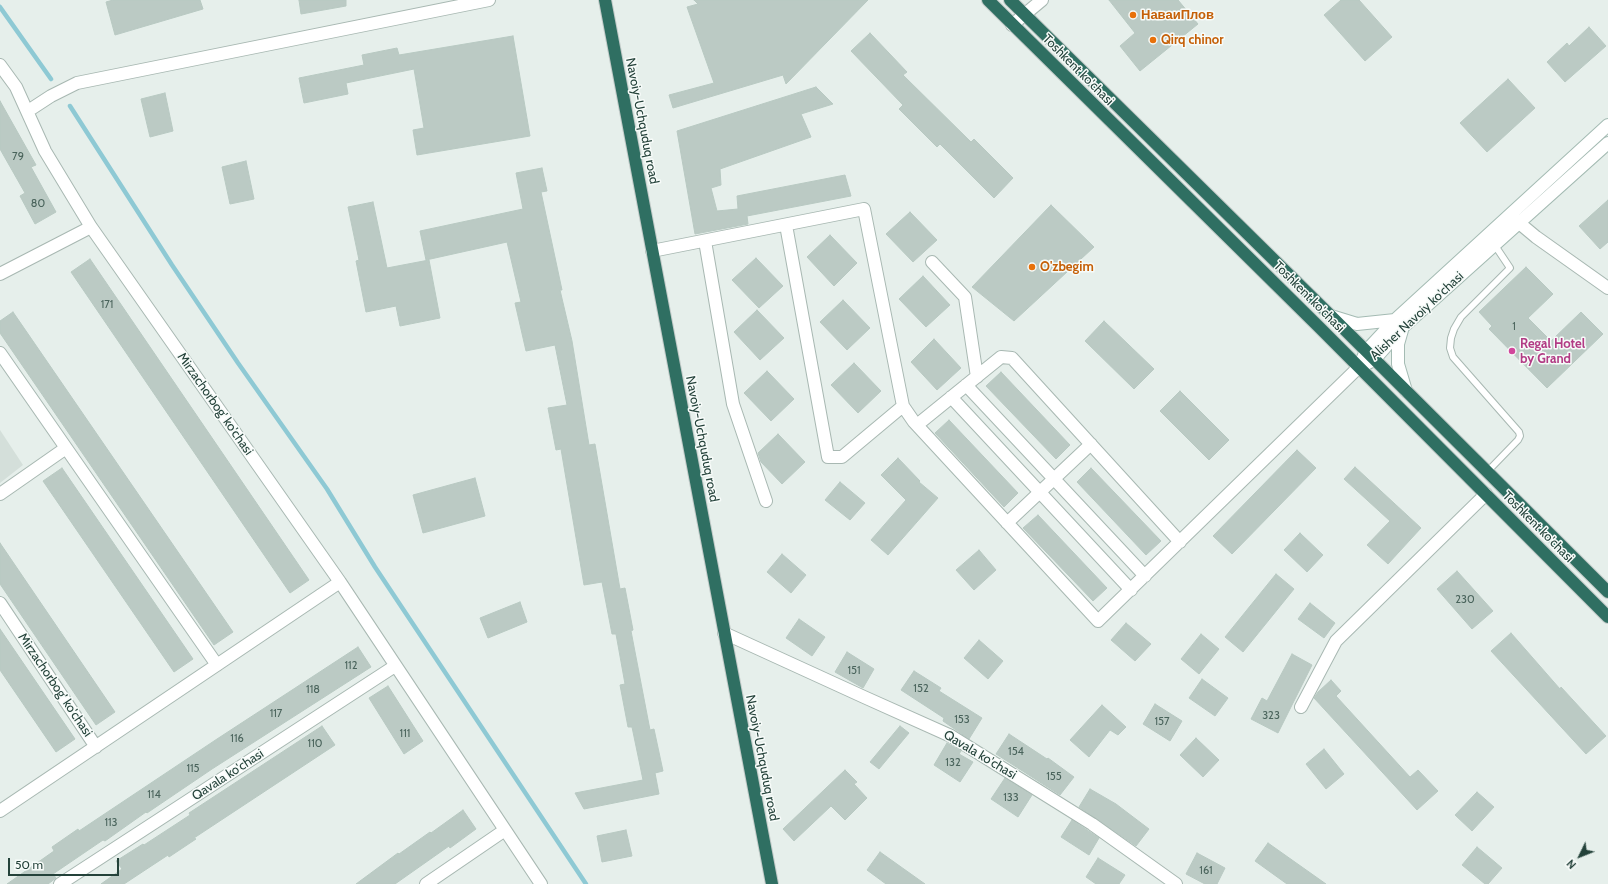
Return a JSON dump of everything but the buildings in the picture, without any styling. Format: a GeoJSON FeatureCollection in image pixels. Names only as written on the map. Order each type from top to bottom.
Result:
{"type":"FeatureCollection","features":[{"type":"Feature","properties":{"kind":"highway","name":"Navoiy-Uchquduq road"},"geometry":{"type":"LineString","coordinates":[[605,0],[772,884]]}},
{"type":"Feature","properties":{"kind":"highway","name":"Toshkent ko'chasi"},"geometry":{"type":"LineString","coordinates":[[988,0],[1359,367],[1608,617]]}},
{"type":"Feature","properties":{"kind":"highway","name":"Toshkent ko'chasi"},"geometry":{"type":"LineString","coordinates":[[1010,0],[1331,316],[1608,592]]}},
{"type":"Feature","properties":{"kind":"street"},"geometry":{"type":"LineString","coordinates":[[28,111],[51,96],[76,83],[488,0]]}},
{"type":"Feature","properties":{"kind":"street"},"geometry":{"type":"LineString","coordinates":[[1012,25],[1042,0]]}},
{"type":"Feature","properties":{"kind":"street","name":"Mirzachorbog' ko'chasi"},"geometry":{"type":"LineString","coordinates":[[0,65],[16,87],[45,151],[91,227],[340,582],[541,884]]}},
{"type":"Feature","properties":{"kind":"street","name":"Alisher Navoiy ko'chasi"},"geometry":{"type":"LineString","coordinates":[[1007,523],[1098,621],[1359,367],[1399,324],[1514,219],[1608,125]]}},
{"type":"Feature","properties":{"kind":"street","name":"Alisher Navoiy ko'chasi"},"geometry":{"type":"LineString","coordinates":[[1399,324],[1494,244],[1514,219],[1608,143]]}},
{"type":"Feature","properties":{"kind":"street"},"geometry":{"type":"LineString","coordinates":[[652,251],[864,210],[903,406],[916,425],[1007,523],[1091,444]]}},
{"type":"Feature","properties":{"kind":"street"},"geometry":{"type":"LineString","coordinates":[[1514,219],[1608,288]]}},
{"type":"Feature","properties":{"kind":"street"},"geometry":{"type":"LineString","coordinates":[[786,225],[828,457],[842,457],[903,406]]}},
{"type":"Feature","properties":{"kind":"street"},"geometry":{"type":"LineString","coordinates":[[0,274],[91,227]]}},
{"type":"Feature","properties":{"kind":"street"},"geometry":{"type":"LineString","coordinates":[[705,241],[733,404],[766,501]]}},
{"type":"Feature","properties":{"kind":"street"},"geometry":{"type":"LineString","coordinates":[[932,262],[965,297],[977,377]]}},
{"type":"Feature","properties":{"kind":"street"},"geometry":{"type":"LineString","coordinates":[[1331,316],[1358,324],[1399,324],[1398,364],[1406,391]]}},
{"type":"Feature","properties":{"kind":"street"},"geometry":{"type":"LineString","coordinates":[[0,353],[217,665]]}},
{"type":"Feature","properties":{"kind":"street"},"geometry":{"type":"LineString","coordinates":[[916,425],[1001,357],[1012,358],[1180,542]]}},
{"type":"Feature","properties":{"kind":"street"},"geometry":{"type":"LineString","coordinates":[[966,385],[1145,576]]}},
{"type":"Feature","properties":{"kind":"street"},"geometry":{"type":"LineString","coordinates":[[951,397],[1131,590]]}},
{"type":"Feature","properties":{"kind":"street"},"geometry":{"type":"LineString","coordinates":[[0,494],[66,448]]}},
{"type":"Feature","properties":{"kind":"street"},"geometry":{"type":"LineString","coordinates":[[1300,707],[1336,641],[1486,494]]}},
{"type":"Feature","properties":{"kind":"street"},"geometry":{"type":"LineString","coordinates":[[0,811],[340,582]]}},
{"type":"Feature","properties":{"kind":"street","name":"Mirzachorbog' ko'chasi"},"geometry":{"type":"LineString","coordinates":[[0,603],[96,746]]}},
{"type":"Feature","properties":{"kind":"street","name":"Qavala ko'chasi"},"geometry":{"type":"LineString","coordinates":[[724,633],[952,736],[1092,824],[1176,884]]}},
{"type":"Feature","properties":{"kind":"street","name":"Qavala ko'chasi"},"geometry":{"type":"LineString","coordinates":[[60,884],[396,666]]}},
{"type":"Feature","properties":{"kind":"street"},"geometry":{"type":"LineString","coordinates":[[426,884],[505,830]]}},
{"type":"Feature","properties":{"kind":"lane"},"geometry":{"type":"LineString","coordinates":[[1487,472],[1518,440],[1520,436],[1519,432],[1453,357],[1450,348],[1454,328],[1461,318],[1510,268],[1494,244]]}},
{"type":"Feature","properties":{"kind":"shaded area"},"geometry":{"type":"Polygon","coordinates":[[[0,430],[23,465],[0,483],[0,430]]]}},
{"type":"Feature","properties":{"kind":"waterway"},"geometry":{"type":"LineString","coordinates":[[0,7],[51,79]]}},
{"type":"Feature","properties":{"kind":"waterway"},"geometry":{"type":"LineString","coordinates":[[70,106],[172,265],[238,363],[327,489],[375,567],[586,884]]}},
{"type":"Feature","properties":{"kind":"place","name":"НаваиПлов"},"geometry":{"type":"Point","coordinates":[1133,15]}},
{"type":"Feature","properties":{"kind":"place","name":"Qirq chinor"},"geometry":{"type":"Point","coordinates":[1153,40]}},
{"type":"Feature","properties":{"kind":"place","name":"O'zbegim"},"geometry":{"type":"Point","coordinates":[1032,267]}},
{"type":"Feature","properties":{"kind":"place","name":"Regal Hotel by Grand"},"geometry":{"type":"Point","coordinates":[1512,351]}}]}
